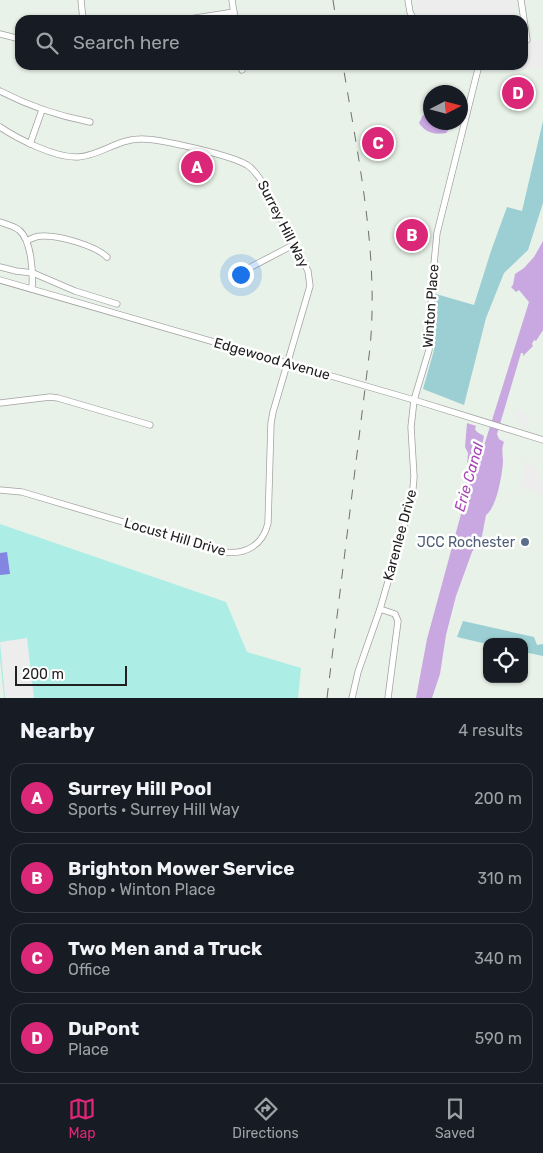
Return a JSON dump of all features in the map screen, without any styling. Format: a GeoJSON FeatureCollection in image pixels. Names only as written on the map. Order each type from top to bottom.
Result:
{"type":"FeatureCollection","features":[{"type":"Feature","properties":{"kind":"street"},"geometry":{"type":"LineString","coordinates":[[80,0],[82,15]]}},
{"type":"Feature","properties":{"kind":"street"},"geometry":{"type":"LineString","coordinates":[[232,0],[234,15]]}},
{"type":"Feature","properties":{"kind":"street"},"geometry":{"type":"LineString","coordinates":[[408,0],[412,15]]}},
{"type":"Feature","properties":{"kind":"street"},"geometry":{"type":"LineString","coordinates":[[521,0],[523,15]]}},
{"type":"Feature","properties":{"kind":"street"},"geometry":{"type":"LineString","coordinates":[[215,15],[234,12]]}},
{"type":"Feature","properties":{"kind":"street"},"geometry":{"type":"LineString","coordinates":[[0,34],[15,38]]}},
{"type":"Feature","properties":{"kind":"street","name":"Winton Place"},"geometry":{"type":"LineString","coordinates":[[414,400],[429,350],[437,232],[477,70]]}},
{"type":"Feature","properties":{"kind":"street"},"geometry":{"type":"LineString","coordinates":[[0,91],[42,110],[90,122]]}},
{"type":"Feature","properties":{"kind":"street"},"geometry":{"type":"LineString","coordinates":[[30,144],[42,110]]}},
{"type":"Feature","properties":{"kind":"street","name":"Surrey Hill Way"},"geometry":{"type":"LineString","coordinates":[[0,127],[30,144],[78,157],[124,141],[139,138],[156,140],[247,165],[257,174],[262,182],[308,271],[310,286],[288,364]]}},
{"type":"Feature","properties":{"kind":"street"},"geometry":{"type":"LineString","coordinates":[[0,222],[17,229],[26,240],[33,273],[32,289]]}},
{"type":"Feature","properties":{"kind":"street"},"geometry":{"type":"LineString","coordinates":[[26,240],[40,236],[54,237],[100,251],[107,257]]}},
{"type":"Feature","properties":{"kind":"street"},"geometry":{"type":"LineString","coordinates":[[244,281],[247,271],[251,267],[295,244]]}},
{"type":"Feature","properties":{"kind":"street"},"geometry":{"type":"LineString","coordinates":[[0,267],[33,273],[74,291],[117,304]]}},
{"type":"Feature","properties":{"kind":"street","name":"Edgewood Avenue"},"geometry":{"type":"LineString","coordinates":[[0,280],[414,400],[543,440]]}},
{"type":"Feature","properties":{"kind":"street","name":"Locust Hill Drive"},"geometry":{"type":"LineString","coordinates":[[0,490],[22,492],[224,552],[238,553],[249,549],[260,540],[268,523],[271,423],[288,364]]}},
{"type":"Feature","properties":{"kind":"street"},"geometry":{"type":"LineString","coordinates":[[0,403],[47,397],[58,398],[150,425]]}},
{"type":"Feature","properties":{"kind":"street","name":"Karenlee Drive"},"geometry":{"type":"LineString","coordinates":[[352,698],[358,672],[380,609],[412,499],[414,477],[410,427],[414,400]]}},
{"type":"Feature","properties":{"kind":"street"},"geometry":{"type":"LineString","coordinates":[[380,609],[395,614],[398,621],[388,698]]}},
{"type":"Feature","properties":{"kind":"shaded area"},"geometry":{"type":"Polygon","coordinates":[[[414,0],[516,0],[517,9],[514,10],[515,15],[419,15],[414,0]]]}},
{"type":"Feature","properties":{"kind":"shaded area"},"geometry":{"type":"Polygon","coordinates":[[[543,39],[543,67],[528,69],[528,43],[543,39]]]}},
{"type":"Feature","properties":{"kind":"shaded area"},"geometry":{"type":"Polygon","coordinates":[[[504,70],[520,70],[505,72],[504,70]]]}},
{"type":"Feature","properties":{"kind":"shaded area"},"geometry":{"type":"Polygon","coordinates":[[[543,121],[543,203],[528,250],[504,273],[486,318],[464,405],[423,389],[434,350],[436,294],[474,305],[507,207],[522,211],[543,121]]]}},
{"type":"Feature","properties":{"kind":"shaded area"},"geometry":{"type":"Polygon","coordinates":[[[521,409],[529,418],[526,421],[529,424],[524,429],[514,417],[521,409]]]}},
{"type":"Feature","properties":{"kind":"shaded area"},"geometry":{"type":"Polygon","coordinates":[[[525,459],[534,464],[534,467],[541,473],[539,478],[542,479],[543,497],[530,490],[521,489],[525,459]]]}},
{"type":"Feature","properties":{"kind":"shaded area"},"geometry":{"type":"Polygon","coordinates":[[[0,524],[226,602],[247,652],[301,668],[298,698],[4,698],[0,659],[0,524]]]}},
{"type":"Feature","properties":{"kind":"shaded area"},"geometry":{"type":"Polygon","coordinates":[[[7,552],[10,574],[0,575],[0,553],[7,552]]]}},
{"type":"Feature","properties":{"kind":"shaded area"},"geometry":{"type":"Polygon","coordinates":[[[463,621],[534,637],[537,645],[543,644],[543,656],[528,653],[528,638],[483,638],[483,643],[457,637],[463,621]]]}},
{"type":"Feature","properties":{"kind":"shaded area"},"geometry":{"type":"Polygon","coordinates":[[[27,638],[34,698],[5,698],[0,642],[27,638]]]}},
{"type":"Feature","properties":{"kind":"water"},"geometry":{"type":"Polygon","coordinates":[[[423,115],[423,128],[419,123],[423,115]]]}},
{"type":"Feature","properties":{"kind":"water"},"geometry":{"type":"Polygon","coordinates":[[[426,130],[448,130],[446,133],[438,134],[426,130]]]}},
{"type":"Feature","properties":{"kind":"water","name":"Erie Canal"},"geometry":{"type":"Polygon","coordinates":[[[543,241],[543,330],[536,341],[534,340],[533,346],[523,356],[523,353],[521,353],[497,434],[499,439],[504,442],[498,490],[493,505],[486,515],[482,536],[472,552],[456,596],[446,635],[440,674],[432,698],[416,698],[427,639],[464,503],[468,453],[465,447],[467,423],[476,426],[477,432],[484,436],[477,468],[529,302],[519,290],[516,292],[511,287],[515,274],[524,268],[534,257],[543,241]]]}},
{"type":"Feature","properties":{"kind":"railway"},"geometry":{"type":"LineString","coordinates":[[333,0],[335,15]]}},
{"type":"Feature","properties":{"kind":"railway"},"geometry":{"type":"LineString","coordinates":[[327,698],[370,348],[372,312],[372,277],[366,206],[344,70]]}},
{"type":"Feature","properties":{"kind":"place","name":"DuPont"},"geometry":{"type":"Point","coordinates":[518,93]}},
{"type":"Feature","properties":{"kind":"place","name":"Two Men and a Truck"},"geometry":{"type":"Point","coordinates":[378,143]}},
{"type":"Feature","properties":{"kind":"place","name":"Surrey Hill Pool"},"geometry":{"type":"Point","coordinates":[197,167]}},
{"type":"Feature","properties":{"kind":"place","name":"Brighton Mower Service"},"geometry":{"type":"Point","coordinates":[412,235]}},
{"type":"Feature","properties":{"kind":"place","name":"JCC Rochester"},"geometry":{"type":"Point","coordinates":[525,542]}}]}
